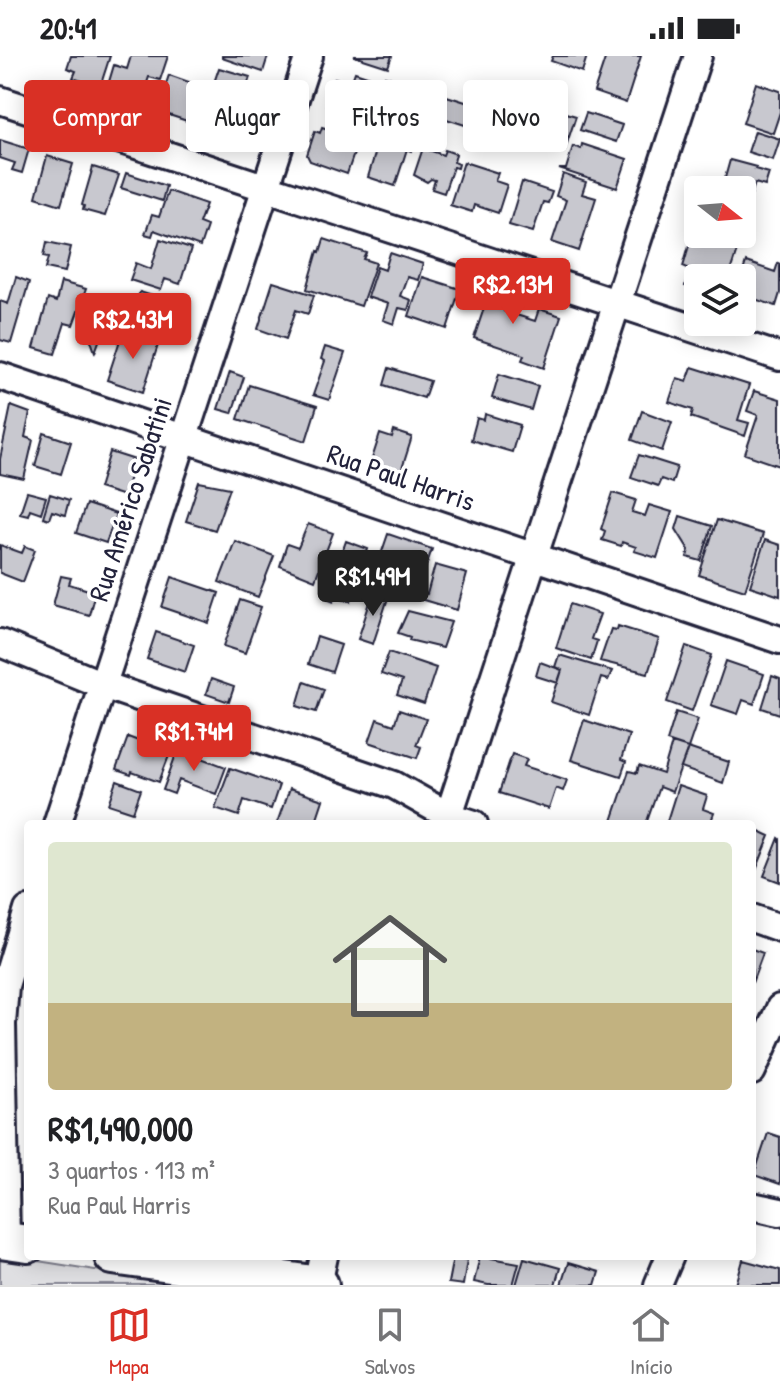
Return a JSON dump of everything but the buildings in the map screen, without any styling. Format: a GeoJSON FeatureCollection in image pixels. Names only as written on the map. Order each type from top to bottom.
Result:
{"type":"FeatureCollection","features":[{"type":"Feature","properties":{"kind":"main road"},"geometry":{"type":"LineString","coordinates":[[141,1260],[319,1285]]}},
{"type":"Feature","properties":{"kind":"street","name":"Rua Américo Sabatini"},"geometry":{"type":"LineString","coordinates":[[58,820],[309,56]]}},
{"type":"Feature","properties":{"kind":"street"},"geometry":{"type":"LineString","coordinates":[[456,820],[534,556],[698,56]]}},
{"type":"Feature","properties":{"kind":"street"},"geometry":{"type":"LineString","coordinates":[[0,100],[780,357]]}},
{"type":"Feature","properties":{"kind":"street","name":"Rua Paul Harris"},"geometry":{"type":"LineString","coordinates":[[0,376],[780,640]]}},
{"type":"Feature","properties":{"kind":"street"},"geometry":{"type":"LineString","coordinates":[[0,643],[103,685],[394,785],[454,820]]}},
{"type":"Feature","properties":{"kind":"street"},"geometry":{"type":"LineString","coordinates":[[756,919],[780,928]]}},
{"type":"Feature","properties":{"kind":"street"},"geometry":{"type":"LineString","coordinates":[[11,1242],[2,1024],[5,986],[24,923]]}},
{"type":"Feature","properties":{"kind":"street"},"geometry":{"type":"LineString","coordinates":[[756,1062],[780,1008]]}},
{"type":"Feature","properties":{"kind":"street"},"geometry":{"type":"LineString","coordinates":[[756,1207],[780,1212]]}},
{"type":"Feature","properties":{"kind":"street"},"geometry":{"type":"LineString","coordinates":[[319,1285],[323,1260]]}},
{"type":"Feature","properties":{"kind":"street"},"geometry":{"type":"LineString","coordinates":[[658,1285],[668,1260]]}},
{"type":"Feature","properties":{"kind":"shaded area"},"geometry":{"type":"Polygon","coordinates":[[[0,1255],[190,1285],[0,1285],[0,1255]]]}}]}
